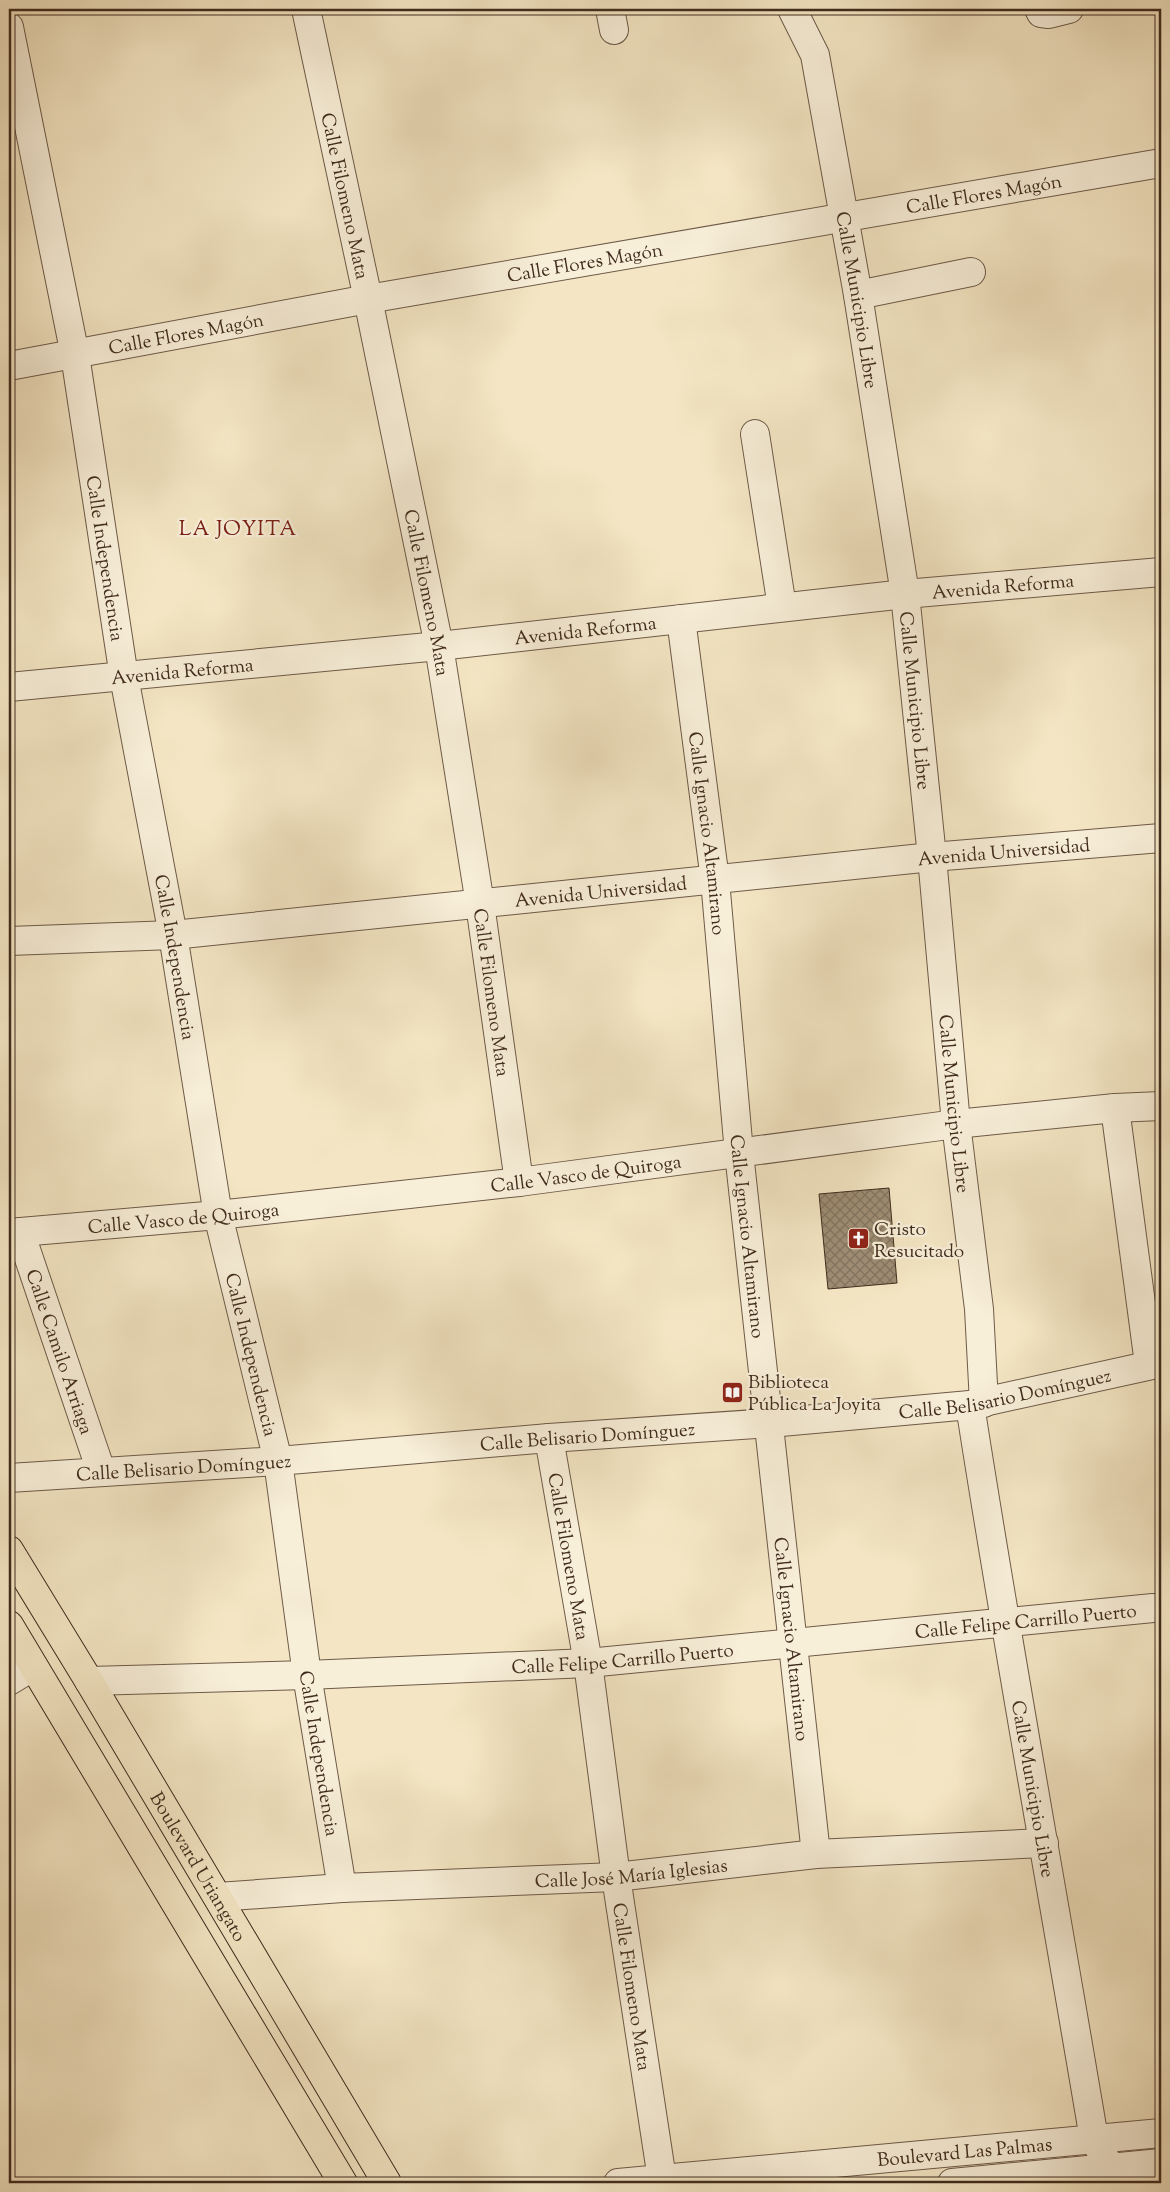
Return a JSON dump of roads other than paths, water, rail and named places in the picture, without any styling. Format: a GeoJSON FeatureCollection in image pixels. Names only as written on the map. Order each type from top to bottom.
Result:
{"type":"FeatureCollection","features":[{"type":"Feature","properties":{"kind":"main road","name":"Boulevard Uriangato"},"geometry":{"type":"LineString","coordinates":[[9,1550],[218,1897],[387,2183]]}},
{"type":"Feature","properties":{"kind":"main road"},"geometry":{"type":"LineString","coordinates":[[9,1625],[32,1667],[343,2183]]}},
{"type":"Feature","properties":{"kind":"street","name":"Calle Filomeno Mata"},"geometry":{"type":"LineString","coordinates":[[306,9],[439,646],[480,904],[519,1182]]}},
{"type":"Feature","properties":{"kind":"street","name":"Calle Municipio Libre"},"geometry":{"type":"LineString","coordinates":[[792,9],[815,55],[858,295],[905,594],[932,857],[956,1124],[978,1309],[977,1404],[1004,1622],[1044,1843],[1094,2139],[1112,2175]]}},
{"type":"Feature","properties":{"kind":"street"},"geometry":{"type":"LineString","coordinates":[[1040,11],[1049,14],[1069,9]]}},
{"type":"Feature","properties":{"kind":"street","name":"Calle Independencia"},"geometry":{"type":"LineString","coordinates":[[9,27],[75,355],[124,678],[173,935],[218,1215],[278,1461],[306,1676],[342,1888]]}},
{"type":"Feature","properties":{"kind":"street","name":"Calle Flores Magón"},"geometry":{"type":"LineString","coordinates":[[9,366],[368,299],[1161,163]]}},
{"type":"Feature","properties":{"kind":"street"},"geometry":{"type":"LineString","coordinates":[[858,295],[971,272]]}},
{"type":"Feature","properties":{"kind":"street"},"geometry":{"type":"LineString","coordinates":[[755,434],[782,607]]}},
{"type":"Feature","properties":{"kind":"street","name":"Avenida Reforma"},"geometry":{"type":"LineString","coordinates":[[9,687],[124,678],[439,646],[905,594],[1161,572]]}},
{"type":"Feature","properties":{"kind":"street","name":"Calle Ignacio Altamirano"},"geometry":{"type":"LineString","coordinates":[[681,619],[716,880],[739,1153],[816,1854]]}},
{"type":"Feature","properties":{"kind":"street","name":"Avenida Universidad"},"geometry":{"type":"LineString","coordinates":[[9,941],[173,935],[932,857],[1161,838]]}},
{"type":"Feature","properties":{"kind":"street","name":"Calle Vasco de Quiroga"},"geometry":{"type":"LineString","coordinates":[[15,1232],[218,1215],[519,1182],[956,1124],[1115,1108],[1161,1106]]}},
{"type":"Feature","properties":{"kind":"street"},"geometry":{"type":"LineString","coordinates":[[1115,1108],[1155,1363]]}},
{"type":"Feature","properties":{"kind":"street","name":"Calle Camilo Arriaga"},"geometry":{"type":"LineString","coordinates":[[15,1232],[101,1471]]}},
{"type":"Feature","properties":{"kind":"street","name":"Calle Belisario Domínguez"},"geometry":{"type":"LineString","coordinates":[[9,1478],[278,1461],[549,1438],[770,1423],[977,1404],[1155,1363]]}},
{"type":"Feature","properties":{"kind":"street","name":"Calle Filomeno Mata"},"geometry":{"type":"LineString","coordinates":[[549,1438],[588,1663],[616,1877],[662,2179]]}},
{"type":"Feature","properties":{"kind":"street","name":"Calle Felipe Carrillo Puerto"},"geometry":{"type":"LineString","coordinates":[[89,1681],[306,1676],[588,1663],[1153,1608]]}},
{"type":"Feature","properties":{"kind":"street"},"geometry":{"type":"LineString","coordinates":[[9,1681],[32,1667]]}},
{"type":"Feature","properties":{"kind":"street","name":"Calle José María Iglesias"},"geometry":{"type":"LineString","coordinates":[[218,1897],[342,1888],[616,1877],[816,1854],[1044,1843]]}},
{"type":"Feature","properties":{"kind":"street","name":"Boulevard Las Palmas"},"geometry":{"type":"LineString","coordinates":[[618,2183],[1161,2133]]}},
{"type":"Feature","properties":{"kind":"street","name":"Boulevard Las Palmas"},"geometry":{"type":"LineString","coordinates":[[952,2183],[1112,2175],[1161,2163]]}},
{"type":"Feature","properties":{"kind":"place","name":"Cristo Resucitado"},"geometry":{"type":"Point","coordinates":[858,1239]}},
{"type":"Feature","properties":{"kind":"place","name":"Biblioteca Pública La Joyita"},"geometry":{"type":"Point","coordinates":[732,1392]}},
{"type":"Feature","properties":{"kind":"district","name":"LA JOYITA"},"geometry":{"type":"Point","coordinates":[238,528]}}]}
